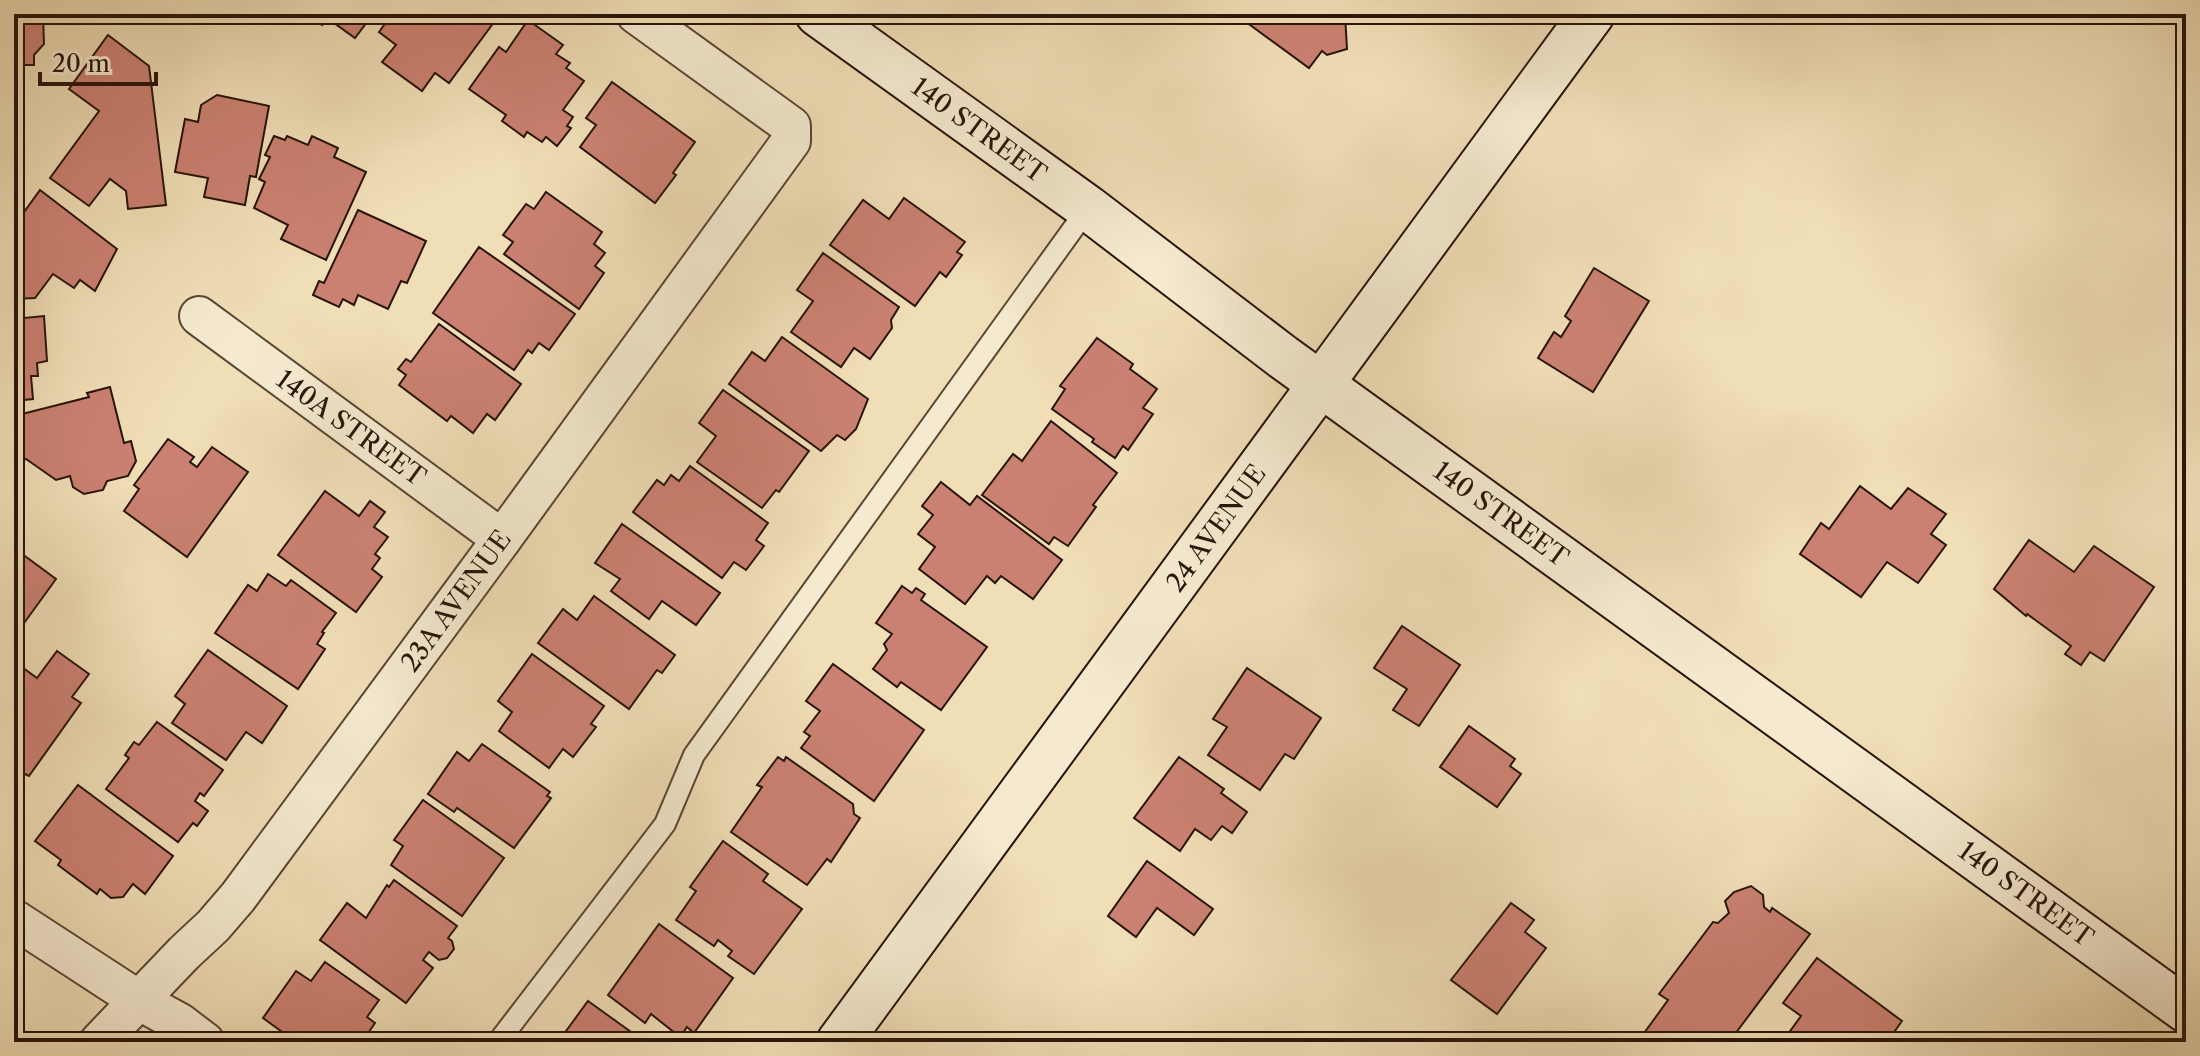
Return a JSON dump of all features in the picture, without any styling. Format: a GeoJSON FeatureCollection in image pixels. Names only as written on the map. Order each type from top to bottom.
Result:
{"type":"FeatureCollection","features":[{"type":"Feature","properties":{"kind":"main road","name":"140 STREET"},"geometry":{"type":"LineString","coordinates":[[818,14],[1088,208],[1321,384],[2186,1010]]}},
{"type":"Feature","properties":{"kind":"main road","name":"24 AVENUE"},"geometry":{"type":"LineString","coordinates":[[839,1042],[1592,14]]}},
{"type":"Feature","properties":{"kind":"street","name":"23A AVENUE"},"geometry":{"type":"LineString","coordinates":[[99,1042],[238,897],[791,141],[791,126],[636,14]]}},
{"type":"Feature","properties":{"kind":"street","name":"140A STREET"},"geometry":{"type":"LineString","coordinates":[[199,316],[502,539]]}},
{"type":"Feature","properties":{"kind":"street"},"geometry":{"type":"LineString","coordinates":[[14,919],[140,1001],[180,1023],[205,1042]]}},
{"type":"Feature","properties":{"kind":"lane"},"geometry":{"type":"LineString","coordinates":[[498,1042],[665,824],[694,755],[1088,208]]}},
{"type":"Feature","properties":{"kind":"building"},"geometry":{"type":"Polygon","coordinates":[[[14,14],[43,14],[44,44],[34,55],[34,65],[14,65],[14,14]]]}},
{"type":"Feature","properties":{"kind":"building"},"geometry":{"type":"Polygon","coordinates":[[[294,14],[373,14],[355,38],[327,18],[322,25],[310,16],[306,22],[294,14]]]}},
{"type":"Feature","properties":{"kind":"building"},"geometry":{"type":"Polygon","coordinates":[[[392,14],[500,14],[449,83],[435,73],[422,91],[382,62],[396,45],[379,32],[392,14]]]}},
{"type":"Feature","properties":{"kind":"building"},"geometry":{"type":"Polygon","coordinates":[[[1235,14],[1345,14],[1347,49],[1327,55],[1322,51],[1309,68],[1235,14]]]}},
{"type":"Feature","properties":{"kind":"building"},"geometry":{"type":"Polygon","coordinates":[[[528,20],[563,45],[556,54],[570,63],[566,68],[584,81],[563,110],[573,117],[567,126],[571,128],[557,146],[546,137],[542,142],[527,132],[524,137],[502,121],[506,115],[469,89],[499,47],[506,52],[528,20]]]}},
{"type":"Feature","properties":{"kind":"building"},"geometry":{"type":"Polygon","coordinates":[[[108,35],[149,66],[166,205],[128,209],[126,191],[110,179],[89,206],[50,178],[99,111],[69,89],[108,35]]]}},
{"type":"Feature","properties":{"kind":"building"},"geometry":{"type":"Polygon","coordinates":[[[612,82],[695,142],[655,203],[580,147],[596,125],[586,118],[612,82]]]}},
{"type":"Feature","properties":{"kind":"building"},"geometry":{"type":"Polygon","coordinates":[[[217,95],[269,106],[256,177],[250,176],[245,205],[204,197],[208,178],[175,172],[185,119],[198,122],[201,105],[217,95]]]}},
{"type":"Feature","properties":{"kind":"building"},"geometry":{"type":"Polygon","coordinates":[[[274,136],[285,140],[287,136],[308,145],[312,136],[338,148],[334,157],[366,172],[326,260],[281,239],[288,225],[254,208],[265,182],[259,179],[270,157],[265,155],[274,136]]]}},
{"type":"Feature","properties":{"kind":"building"},"geometry":{"type":"Polygon","coordinates":[[[40,190],[117,249],[95,291],[80,280],[74,288],[53,274],[35,298],[14,299],[14,226],[40,190]]]}},
{"type":"Feature","properties":{"kind":"building"},"geometry":{"type":"Polygon","coordinates":[[[546,192],[602,232],[594,244],[605,253],[595,266],[604,273],[579,309],[504,254],[513,242],[503,235],[526,204],[534,209],[546,192]]]}},
{"type":"Feature","properties":{"kind":"building"},"geometry":{"type":"Polygon","coordinates":[[[904,198],[965,242],[957,252],[962,255],[946,277],[940,272],[915,306],[830,245],[863,200],[889,219],[904,198]]]}},
{"type":"Feature","properties":{"kind":"building"},"geometry":{"type":"Polygon","coordinates":[[[358,210],[426,241],[407,283],[401,281],[388,309],[358,295],[354,305],[343,299],[339,307],[313,295],[319,281],[324,283],[358,210]]]}},
{"type":"Feature","properties":{"kind":"building"},"geometry":{"type":"Polygon","coordinates":[[[479,247],[575,314],[549,350],[539,343],[532,353],[528,350],[514,370],[433,313],[479,247]]]}},
{"type":"Feature","properties":{"kind":"building"},"geometry":{"type":"Polygon","coordinates":[[[823,253],[899,307],[891,320],[892,328],[870,359],[854,348],[841,367],[791,332],[813,301],[797,290],[823,253]]]}},
{"type":"Feature","properties":{"kind":"building"},"geometry":{"type":"Polygon","coordinates":[[[1594,268],[1649,301],[1593,392],[1538,358],[1554,332],[1561,337],[1571,321],[1565,316],[1594,268]]]}},
{"type":"Feature","properties":{"kind":"building"},"geometry":{"type":"Polygon","coordinates":[[[44,316],[47,361],[37,363],[38,376],[31,376],[33,399],[14,401],[14,319],[44,316]]]}},
{"type":"Feature","properties":{"kind":"building"},"geometry":{"type":"Polygon","coordinates":[[[439,324],[521,384],[495,420],[487,414],[473,433],[451,416],[447,421],[399,385],[406,375],[398,369],[406,359],[411,362],[439,324]]]}},
{"type":"Feature","properties":{"kind":"building"},"geometry":{"type":"Polygon","coordinates":[[[782,337],[868,399],[856,429],[845,440],[837,435],[821,451],[729,384],[752,352],[765,361],[782,337]]]}},
{"type":"Feature","properties":{"kind":"building"},"geometry":{"type":"Polygon","coordinates":[[[1097,338],[1133,364],[1130,369],[1157,389],[1143,408],[1153,414],[1128,450],[1123,446],[1115,458],[1052,409],[1065,389],[1060,386],[1097,338]]]}},
{"type":"Feature","properties":{"kind":"building"},"geometry":{"type":"Polygon","coordinates":[[[110,387],[124,443],[131,441],[136,461],[128,476],[107,481],[103,490],[84,494],[73,487],[70,476],[56,480],[26,459],[22,460],[14,431],[14,416],[89,397],[87,393],[110,387]]]}},
{"type":"Feature","properties":{"kind":"building"},"geometry":{"type":"Polygon","coordinates":[[[723,390],[809,451],[779,492],[776,490],[762,508],[697,462],[716,436],[699,423],[723,390]]]}},
{"type":"Feature","properties":{"kind":"building"},"geometry":{"type":"Polygon","coordinates":[[[1051,421],[1117,473],[1068,546],[1054,537],[1049,544],[982,495],[1013,454],[1022,461],[1051,421]]]}},
{"type":"Feature","properties":{"kind":"building"},"geometry":{"type":"Polygon","coordinates":[[[168,439],[194,457],[190,462],[197,467],[212,447],[248,472],[187,557],[124,511],[139,489],[134,485],[168,439]]]}},
{"type":"Feature","properties":{"kind":"building"},"geometry":{"type":"Polygon","coordinates":[[[690,466],[768,523],[756,540],[764,546],[746,570],[734,562],[722,578],[633,512],[657,480],[664,485],[671,475],[679,481],[690,466]]]}},
{"type":"Feature","properties":{"kind":"building"},"geometry":{"type":"Polygon","coordinates":[[[941,482],[970,505],[977,496],[1062,560],[1033,599],[1001,576],[995,583],[987,576],[965,604],[919,569],[935,547],[918,534],[933,515],[922,506],[941,482]]]}},
{"type":"Feature","properties":{"kind":"building"},"geometry":{"type":"Polygon","coordinates":[[[1860,486],[1891,509],[1908,488],[1946,514],[1931,534],[1946,545],[1918,583],[1887,562],[1861,597],[1800,554],[1821,523],[1829,529],[1860,486]]]}},
{"type":"Feature","properties":{"kind":"building"},"geometry":{"type":"Polygon","coordinates":[[[325,491],[359,516],[370,501],[385,512],[374,527],[388,537],[375,554],[380,558],[372,569],[382,577],[356,612],[278,555],[325,491]]]}},
{"type":"Feature","properties":{"kind":"building"},"geometry":{"type":"Polygon","coordinates":[[[622,524],[720,593],[696,625],[662,601],[649,619],[611,591],[620,579],[595,563],[622,524]]]}},
{"type":"Feature","properties":{"kind":"building"},"geometry":{"type":"Polygon","coordinates":[[[2029,540],[2074,572],[2094,546],[2154,587],[2104,661],[2090,652],[2081,665],[2065,654],[2071,646],[2026,616],[1994,589],[2029,540]]]}},
{"type":"Feature","properties":{"kind":"building"},"geometry":{"type":"Polygon","coordinates":[[[14,548],[56,579],[14,637],[14,548]]]}},
{"type":"Feature","properties":{"kind":"building"},"geometry":{"type":"Polygon","coordinates":[[[268,574],[286,586],[291,580],[336,613],[317,644],[325,649],[298,689],[215,633],[248,585],[257,591],[268,574]]]}},
{"type":"Feature","properties":{"kind":"building"},"geometry":{"type":"Polygon","coordinates":[[[902,586],[912,593],[916,588],[925,594],[921,600],[987,647],[941,710],[901,682],[897,687],[873,669],[887,650],[884,644],[892,634],[876,623],[902,586]]]}},
{"type":"Feature","properties":{"kind":"building"},"geometry":{"type":"Polygon","coordinates":[[[594,596],[675,655],[662,673],[657,670],[629,709],[538,643],[563,609],[577,620],[594,596]]]}},
{"type":"Feature","properties":{"kind":"building"},"geometry":{"type":"Polygon","coordinates":[[[1402,626],[1460,665],[1419,726],[1393,710],[1407,689],[1374,668],[1402,626]]]}},
{"type":"Feature","properties":{"kind":"building"},"geometry":{"type":"Polygon","coordinates":[[[208,650],[287,706],[262,743],[246,732],[226,760],[172,723],[185,704],[175,696],[208,650]]]}},
{"type":"Feature","properties":{"kind":"building"},"geometry":{"type":"Polygon","coordinates":[[[57,651],[89,674],[72,697],[81,703],[29,776],[25,774],[14,789],[14,664],[37,678],[57,651]]]}},
{"type":"Feature","properties":{"kind":"building"},"geometry":{"type":"Polygon","coordinates":[[[532,654],[604,706],[591,724],[596,727],[573,757],[563,749],[549,768],[499,731],[512,712],[498,701],[532,654]]]}},
{"type":"Feature","properties":{"kind":"building"},"geometry":{"type":"Polygon","coordinates":[[[833,664],[924,730],[874,801],[801,748],[810,736],[804,732],[820,711],[806,701],[833,664]]]}},
{"type":"Feature","properties":{"kind":"building"},"geometry":{"type":"Polygon","coordinates":[[[1247,668],[1321,718],[1294,759],[1285,754],[1260,790],[1208,755],[1227,727],[1213,719],[1247,668]]]}},
{"type":"Feature","properties":{"kind":"building"},"geometry":{"type":"Polygon","coordinates":[[[157,722],[223,770],[204,796],[200,793],[195,801],[208,811],[197,826],[193,823],[178,842],[106,789],[129,758],[125,755],[134,742],[139,745],[157,722]]]}},
{"type":"Feature","properties":{"kind":"building"},"geometry":{"type":"Polygon","coordinates":[[[1469,726],[1515,759],[1510,766],[1521,774],[1497,807],[1440,767],[1469,726]]]}},
{"type":"Feature","properties":{"kind":"building"},"geometry":{"type":"Polygon","coordinates":[[[482,744],[550,792],[547,796],[551,798],[514,848],[457,808],[454,812],[428,794],[457,752],[469,761],[482,744]]]}},
{"type":"Feature","properties":{"kind":"building"},"geometry":{"type":"Polygon","coordinates":[[[778,757],[784,761],[786,757],[853,804],[854,814],[860,818],[831,862],[827,859],[807,885],[731,832],[762,787],[757,785],[778,757]]]}},
{"type":"Feature","properties":{"kind":"building"},"geometry":{"type":"Polygon","coordinates":[[[1179,757],[1224,789],[1221,793],[1247,812],[1232,833],[1222,826],[1211,840],[1195,829],[1180,851],[1134,818],[1179,757]]]}},
{"type":"Feature","properties":{"kind":"building"},"geometry":{"type":"Polygon","coordinates":[[[78,785],[173,856],[145,894],[133,884],[123,897],[111,898],[100,889],[97,894],[58,865],[61,860],[35,841],[78,785]]]}},
{"type":"Feature","properties":{"kind":"building"},"geometry":{"type":"Polygon","coordinates":[[[423,800],[504,858],[462,916],[391,865],[403,846],[394,840],[423,800]]]}},
{"type":"Feature","properties":{"kind":"building"},"geometry":{"type":"Polygon","coordinates":[[[723,841],[768,874],[763,881],[802,909],[754,974],[728,956],[732,951],[718,940],[714,946],[676,920],[696,891],[690,887],[723,841]]]}},
{"type":"Feature","properties":{"kind":"building"},"geometry":{"type":"Polygon","coordinates":[[[1147,861],[1213,909],[1194,935],[1157,908],[1136,937],[1108,916],[1147,861]]]}},
{"type":"Feature","properties":{"kind":"building"},"geometry":{"type":"Polygon","coordinates":[[[394,880],[457,926],[448,938],[454,949],[447,958],[439,960],[429,952],[423,960],[433,968],[406,1003],[320,940],[347,903],[366,918],[387,885],[389,887],[394,880]]]}},
{"type":"Feature","properties":{"kind":"building"},"geometry":{"type":"Polygon","coordinates":[[[1751,886],[1763,895],[1764,907],[1770,912],[1772,908],[1810,934],[1729,1042],[1652,1042],[1642,1036],[1668,1000],[1659,994],[1713,922],[1718,923],[1729,913],[1725,901],[1734,892],[1751,886]]]}},
{"type":"Feature","properties":{"kind":"building"},"geometry":{"type":"Polygon","coordinates":[[[1511,903],[1534,920],[1525,932],[1546,948],[1497,1014],[1451,980],[1511,903]]]}},
{"type":"Feature","properties":{"kind":"building"},"geometry":{"type":"Polygon","coordinates":[[[659,924],[733,978],[694,1033],[687,1027],[680,1037],[651,1014],[645,1023],[608,995],[659,924]]]}},
{"type":"Feature","properties":{"kind":"building"},"geometry":{"type":"Polygon","coordinates":[[[1817,958],[1902,1021],[1887,1042],[1798,1042],[1788,1034],[1801,1016],[1783,1003],[1817,958]]]}},
{"type":"Feature","properties":{"kind":"building"},"geometry":{"type":"Polygon","coordinates":[[[325,962],[379,1000],[367,1017],[375,1023],[362,1042],[296,1042],[263,1018],[296,971],[311,981],[325,962]]]}},
{"type":"Feature","properties":{"kind":"building"},"geometry":{"type":"Polygon","coordinates":[[[588,1001],[645,1042],[558,1042],[588,1001]]]}}]}
